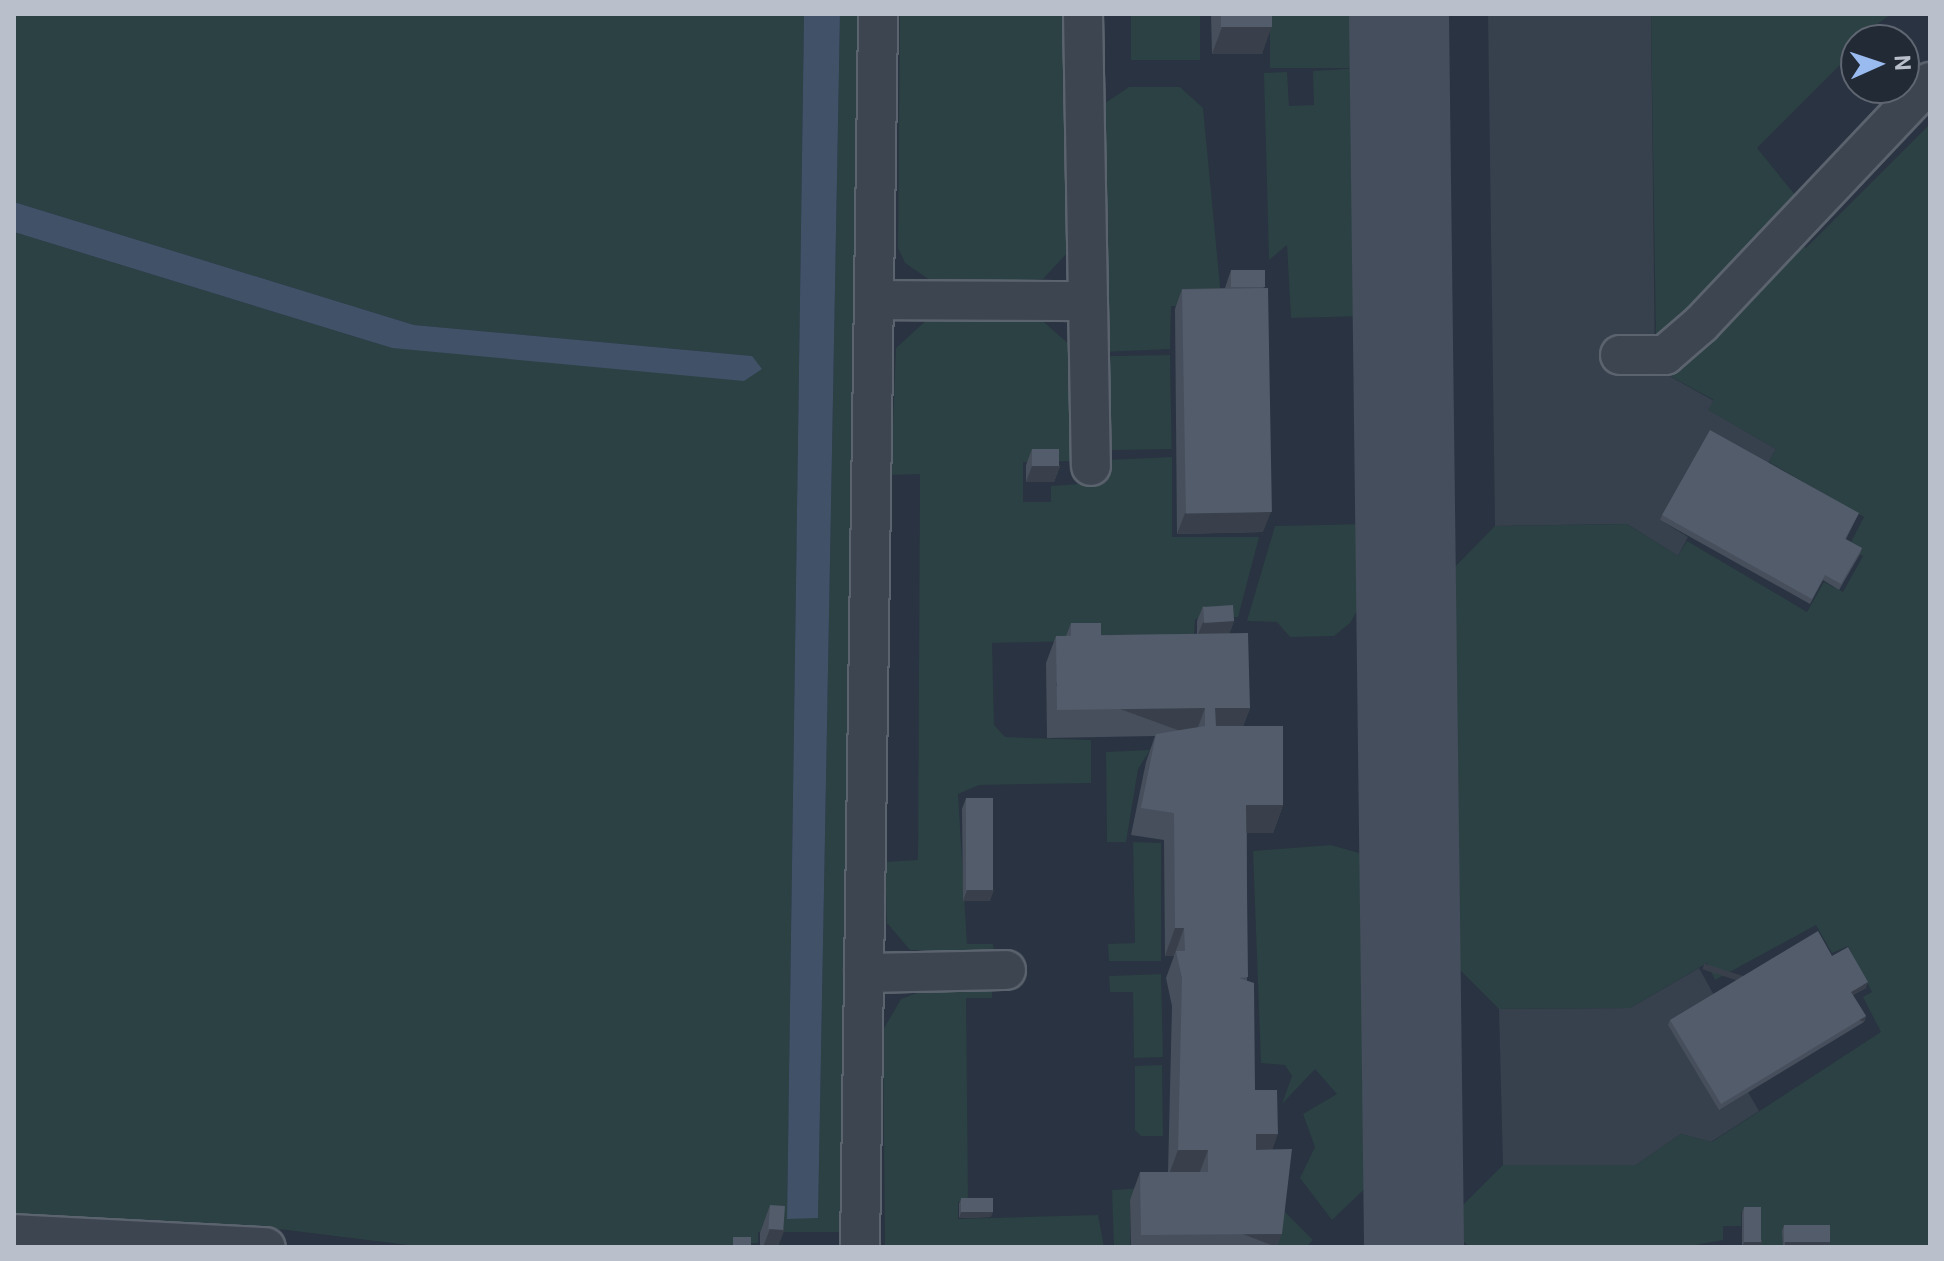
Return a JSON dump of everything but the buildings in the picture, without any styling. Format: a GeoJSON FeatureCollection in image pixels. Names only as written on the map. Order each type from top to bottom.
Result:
{"type":"FeatureCollection","features":[{"type":"Feature","properties":{"kind":"street"},"geometry":{"type":"LineString","coordinates":[[860,1247],[878,14]]}},
{"type":"Feature","properties":{"kind":"street"},"geometry":{"type":"LineString","coordinates":[[1083,14],[1091,466]]}},
{"type":"Feature","properties":{"kind":"street"},"geometry":{"type":"LineString","coordinates":[[1620,355],[1665,355],[1689,334],[1795,233],[1819,195],[1930,82]]}},
{"type":"Feature","properties":{"kind":"street"},"geometry":{"type":"LineString","coordinates":[[874,300],[1088,301]]}},
{"type":"Feature","properties":{"kind":"street"},"geometry":{"type":"LineString","coordinates":[[864,973],[1006,970]]}},
{"type":"Feature","properties":{"kind":"street"},"geometry":{"type":"LineString","coordinates":[[14,1234],[266,1247]]}},
{"type":"Feature","properties":{"kind":"shaded area"},"geometry":{"type":"Polygon","coordinates":[[[1488,14],[1651,14],[1655,368],[1714,401],[1709,410],[1776,449],[1766,467],[1660,520],[1688,537],[1678,556],[1627,524],[1495,526],[1488,14]]]}},
{"type":"Feature","properties":{"kind":"shaded area"},"geometry":{"type":"Polygon","coordinates":[[[1699,968],[1715,997],[1720,1109],[1748,1092],[1759,1111],[1711,1142],[1681,1134],[1636,1165],[1503,1165],[1499,1009],[1630,1008],[1699,968]]]}},
{"type":"Feature","properties":{"kind":"green space"},"geometry":{"type":"Polygon","coordinates":[[[14,14],[804,14],[787,1218],[818,1218],[840,14],[862,14],[840,1232],[758,1232],[758,1243],[700,1247],[424,1247],[279,1229],[14,1215],[14,232],[392,348],[752,356],[414,325],[14,202],[14,14]]]}},
{"type":"Feature","properties":{"kind":"green space"},"geometry":{"type":"Polygon","coordinates":[[[900,14],[1067,14],[1071,249],[1043,279],[934,283],[905,263],[898,248],[900,14]]]}},
{"type":"Feature","properties":{"kind":"green space"},"geometry":{"type":"Polygon","coordinates":[[[1131,14],[1200,14],[1200,60],[1131,60],[1131,14]]]}},
{"type":"Feature","properties":{"kind":"green space"},"geometry":{"type":"Polygon","coordinates":[[[1270,14],[1363,14],[1363,68],[1270,68],[1270,14]]]}},
{"type":"Feature","properties":{"kind":"green space"},"geometry":{"type":"Polygon","coordinates":[[[1651,14],[1891,14],[1878,24],[1840,24],[1840,65],[1757,148],[1800,201],[1656,343],[1651,14]]]}},
{"type":"Feature","properties":{"kind":"green space"},"geometry":{"type":"Polygon","coordinates":[[[1363,68],[1368,316],[1291,318],[1287,245],[1269,260],[1264,73],[1287,72],[1289,106],[1314,105],[1313,71],[1363,68]]]}},
{"type":"Feature","properties":{"kind":"green space"},"geometry":{"type":"Polygon","coordinates":[[[1129,87],[1180,87],[1203,108],[1222,307],[1171,306],[1170,349],[1102,352],[1101,106],[1129,87]]]}},
{"type":"Feature","properties":{"kind":"green space"},"geometry":{"type":"Polygon","coordinates":[[[1930,124],[1930,1247],[1761,1247],[1760,1212],[1741,1212],[1741,1226],[1723,1226],[1723,1240],[1685,1247],[1470,1247],[1449,1230],[1449,1219],[1503,1165],[1636,1165],[1681,1134],[1712,1142],[1881,1032],[1863,997],[1872,992],[1848,946],[1832,953],[1816,925],[1715,980],[1707,963],[1630,1008],[1499,1009],[1444,954],[1440,582],[1495,526],[1627,524],[1678,556],[1687,541],[1807,612],[1824,582],[1843,592],[1863,556],[1848,548],[1864,517],[1769,462],[1776,449],[1708,410],[1714,400],[1655,368],[1799,242],[1806,248],[1930,124]]]}},
{"type":"Feature","properties":{"kind":"green space"},"geometry":{"type":"Polygon","coordinates":[[[1038,317],[1071,346],[1075,461],[1023,462],[1023,502],[1051,502],[1051,486],[1107,482],[1107,460],[1172,457],[1172,537],[1259,537],[1238,617],[1195,619],[1194,638],[992,643],[994,725],[1005,737],[1091,740],[1091,783],[979,785],[958,794],[967,944],[993,944],[994,951],[910,950],[887,923],[885,862],[918,860],[920,474],[891,475],[896,348],[929,318],[1038,317]]]}},
{"type":"Feature","properties":{"kind":"green space"},"geometry":{"type":"Polygon","coordinates":[[[1170,355],[1172,449],[1104,450],[1102,356],[1170,355]]]}},
{"type":"Feature","properties":{"kind":"green space"},"geometry":{"type":"Polygon","coordinates":[[[1369,524],[1370,589],[1350,623],[1334,636],[1290,637],[1277,622],[1247,621],[1275,526],[1369,524]]]}},
{"type":"Feature","properties":{"kind":"green space"},"geometry":{"type":"Polygon","coordinates":[[[1150,750],[1138,769],[1126,842],[1107,842],[1106,752],[1150,750]]]}},
{"type":"Feature","properties":{"kind":"green space"},"geometry":{"type":"Polygon","coordinates":[[[1133,842],[1161,843],[1161,961],[1109,961],[1108,944],[1135,943],[1133,842]]]}},
{"type":"Feature","properties":{"kind":"green space"},"geometry":{"type":"Polygon","coordinates":[[[1331,845],[1359,853],[1374,881],[1376,1178],[1332,1220],[1300,1178],[1315,1147],[1303,1114],[1337,1094],[1315,1069],[1282,1104],[1292,1076],[1285,1065],[1261,1063],[1253,851],[1331,845]]]}},
{"type":"Feature","properties":{"kind":"green space"},"geometry":{"type":"Polygon","coordinates":[[[1161,974],[1163,1057],[1134,1058],[1133,992],[1110,992],[1109,976],[1161,974]]]}},
{"type":"Feature","properties":{"kind":"green space"},"geometry":{"type":"Polygon","coordinates":[[[927,989],[992,989],[992,998],[966,998],[968,1201],[958,1202],[958,1219],[1098,1215],[1104,1247],[885,1247],[883,1030],[901,999],[927,989]]]}},
{"type":"Feature","properties":{"kind":"green space"},"geometry":{"type":"Polygon","coordinates":[[[1162,1065],[1163,1136],[1141,1136],[1135,1130],[1135,1066],[1162,1065]]]}},
{"type":"Feature","properties":{"kind":"green space"},"geometry":{"type":"Polygon","coordinates":[[[1197,1185],[1197,1198],[1130,1199],[1130,1247],[1114,1247],[1112,1190],[1197,1185]]]}},
{"type":"Feature","properties":{"kind":"green space"},"geometry":{"type":"Polygon","coordinates":[[[1283,1210],[1313,1240],[1306,1247],[1273,1247],[1283,1210]]]}},
{"type":"Feature","properties":{"kind":"water"},"geometry":{"type":"Polygon","coordinates":[[[804,14],[840,14],[818,1218],[787,1219],[804,14]]]}},
{"type":"Feature","properties":{"kind":"water"},"geometry":{"type":"Polygon","coordinates":[[[14,202],[414,325],[752,356],[762,369],[744,381],[392,348],[14,232],[14,202]]]}},
{"type":"Feature","properties":{"kind":"taxiway"},"geometry":{"type":"LineString","coordinates":[[1399,14],[1414,1247]]}}]}
